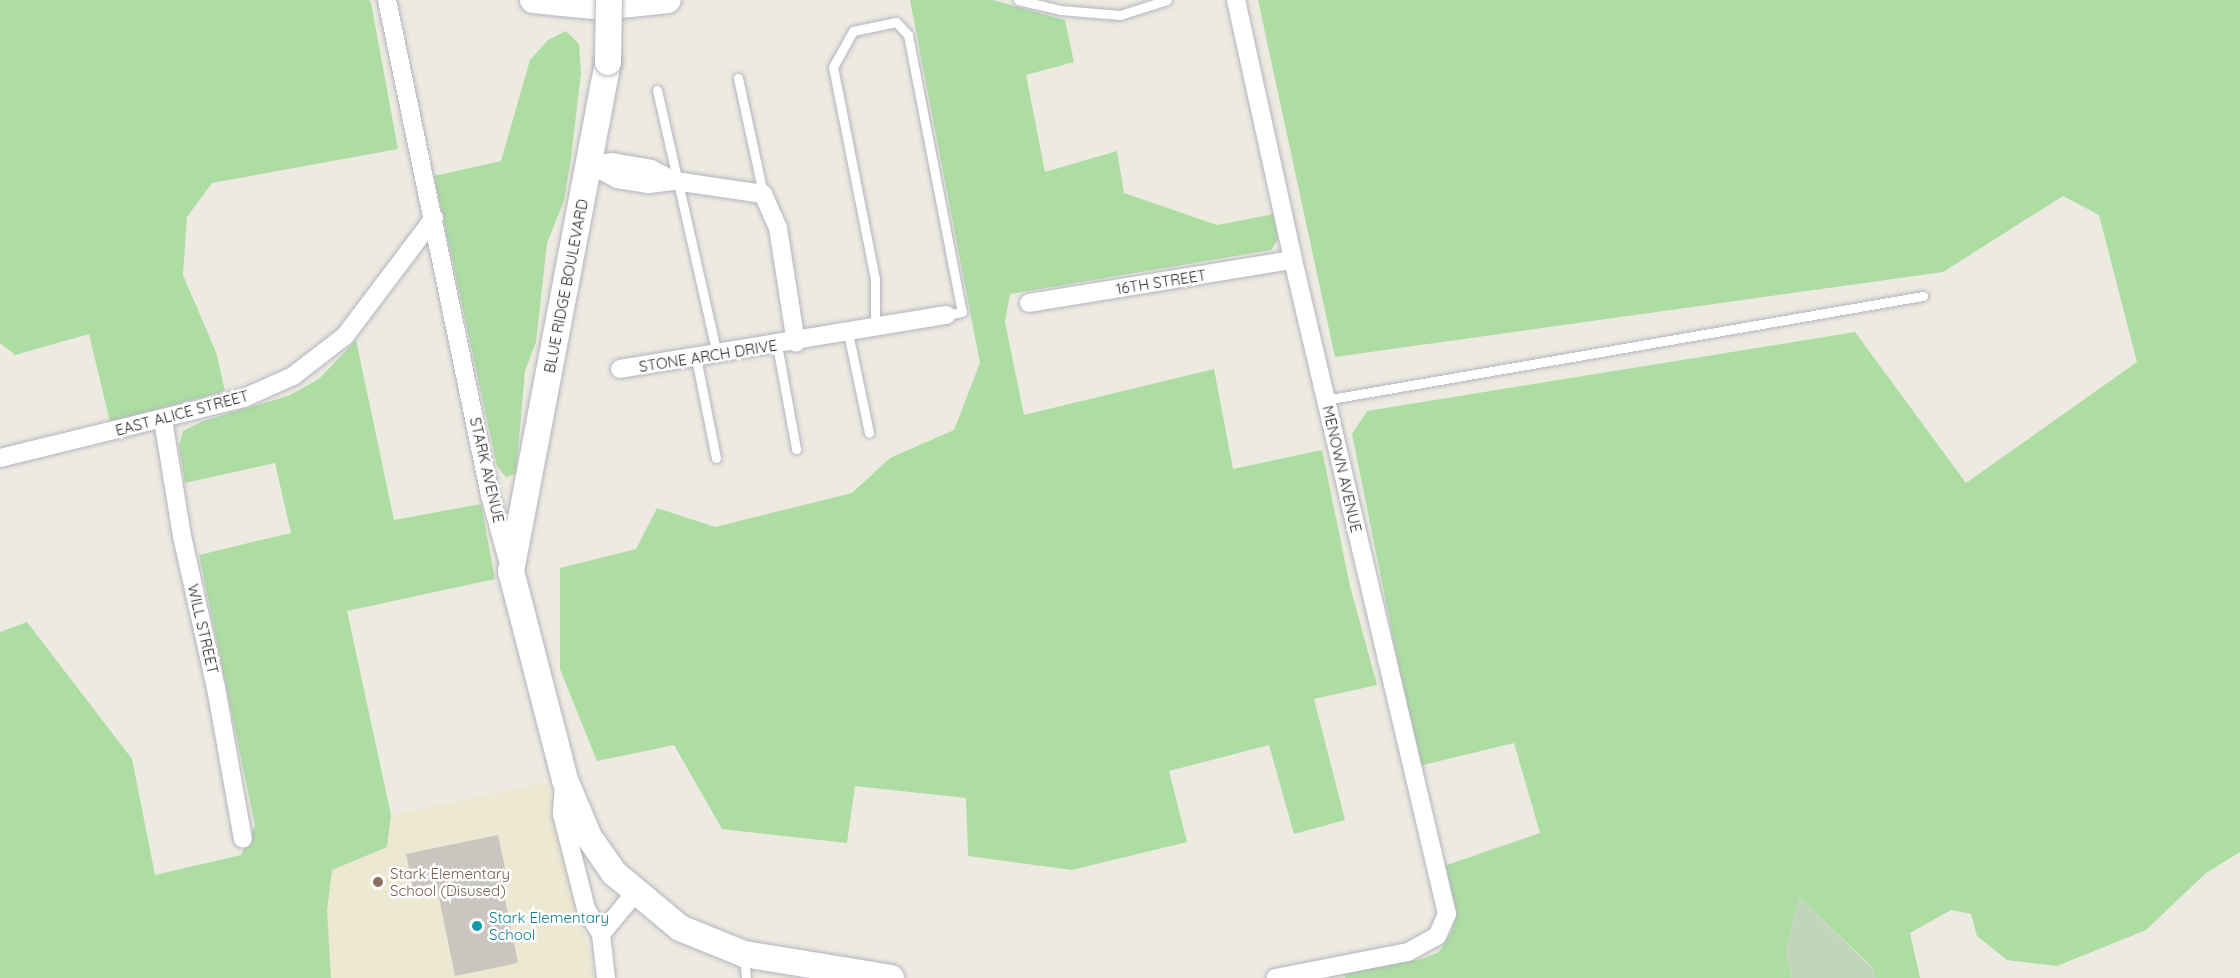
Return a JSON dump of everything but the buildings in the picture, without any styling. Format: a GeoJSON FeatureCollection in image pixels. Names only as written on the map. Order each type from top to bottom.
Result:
{"type":"FeatureCollection","features":[{"type":"Feature","properties":{"kind":"main road"},"geometry":{"type":"LineString","coordinates":[[533,0],[603,7],[668,0]]}},
{"type":"Feature","properties":{"kind":"main road","name":"BLUE RIDGE BOULEVARD"},"geometry":{"type":"LineString","coordinates":[[511,571],[591,165],[608,62],[609,0]]}},
{"type":"Feature","properties":{"kind":"main road","name":"STARK AVENUE"},"geometry":{"type":"LineString","coordinates":[[511,571],[565,780]]}},
{"type":"Feature","properties":{"kind":"main road"},"geometry":{"type":"LineString","coordinates":[[565,780],[589,837],[614,873],[635,893],[680,928],[745,966],[891,978]]}},
{"type":"Feature","properties":{"kind":"street","name":"STARK AVENUE"},"geometry":{"type":"LineString","coordinates":[[387,0],[490,495],[511,571]]}},
{"type":"Feature","properties":{"kind":"street","name":"MENOWN AVENUE"},"geometry":{"type":"LineString","coordinates":[[1236,0],[1325,400],[1446,914],[1437,936],[1408,952],[1276,978]]}},
{"type":"Feature","properties":{"kind":"street"},"geometry":{"type":"LineString","coordinates":[[591,165],[616,179],[649,184],[675,181],[763,194]]}},
{"type":"Feature","properties":{"kind":"street","name":"STONE ARCH DRIVE"},"geometry":{"type":"LineString","coordinates":[[763,194],[778,228],[796,343]]}},
{"type":"Feature","properties":{"kind":"street","name":"EAST ALICE STREET"},"geometry":{"type":"LineString","coordinates":[[0,458],[163,420],[244,398],[293,376],[345,336],[434,218]]}},
{"type":"Feature","properties":{"kind":"street","name":"16TH STREET"},"geometry":{"type":"LineString","coordinates":[[1029,303],[1293,260]]}},
{"type":"Feature","properties":{"kind":"street","name":"STONE ARCH DRIVE"},"geometry":{"type":"LineString","coordinates":[[620,369],[796,343],[947,315]]}},
{"type":"Feature","properties":{"kind":"street","name":"WILL STREET"},"geometry":{"type":"LineString","coordinates":[[163,420],[182,536],[216,688],[243,839]]}},
{"type":"Feature","properties":{"kind":"street","name":"STARK AVENUE"},"geometry":{"type":"LineString","coordinates":[[565,780],[562,814],[586,909],[601,934],[606,978]]}},
{"type":"Feature","properties":{"kind":"street"},"geometry":{"type":"LineString","coordinates":[[601,934],[635,893]]}},
{"type":"Feature","properties":{"kind":"lane"},"geometry":{"type":"LineString","coordinates":[[1018,0],[1060,10],[1120,15],[1167,0]]}},
{"type":"Feature","properties":{"kind":"lane"},"geometry":{"type":"LineString","coordinates":[[875,328],[875,279],[833,67],[847,35],[896,22],[908,35],[962,312],[947,315]]}},
{"type":"Feature","properties":{"kind":"lane"},"geometry":{"type":"LineString","coordinates":[[738,78],[763,194]]}},
{"type":"Feature","properties":{"kind":"lane"},"geometry":{"type":"LineString","coordinates":[[657,90],[675,181],[717,354]]}},
{"type":"Feature","properties":{"kind":"lane"},"geometry":{"type":"LineString","coordinates":[[1325,400],[1923,296]]}},
{"type":"Feature","properties":{"kind":"lane"},"geometry":{"type":"LineString","coordinates":[[848,333],[869,433]]}},
{"type":"Feature","properties":{"kind":"lane"},"geometry":{"type":"LineString","coordinates":[[777,345],[796,449]]}},
{"type":"Feature","properties":{"kind":"lane"},"geometry":{"type":"LineString","coordinates":[[696,357],[716,458]]}},
{"type":"Feature","properties":{"kind":"shaded area","name":"Stark Elementary School (Disused)"},"geometry":{"type":"Polygon","coordinates":[[[547,782],[595,978],[73,978],[258,844],[547,782]]]}},
{"type":"Feature","properties":{"kind":"green space"},"geometry":{"type":"Polygon","coordinates":[[[0,0],[369,0],[371,3],[398,149],[212,183],[187,217],[183,275],[216,352],[225,391],[110,422],[89,334],[15,355],[0,343],[0,0]]]}},
{"type":"Feature","properties":{"kind":"green space"},"geometry":{"type":"Polygon","coordinates":[[[910,0],[993,0],[1065,20],[1074,62],[1026,75],[1045,172],[1117,151],[1124,193],[1217,225],[1274,214],[1278,239],[1271,250],[1010,294],[1005,322],[1024,415],[1214,369],[1233,469],[1322,450],[1350,586],[1377,685],[1314,699],[1345,820],[1294,834],[1269,745],[1169,771],[1187,842],[1072,870],[968,856],[966,798],[855,786],[847,843],[722,829],[674,745],[597,761],[560,669],[560,568],[636,549],[657,508],[715,527],[852,493],[890,458],[954,430],[980,363],[910,0]]]}},
{"type":"Feature","properties":{"kind":"green space"},"geometry":{"type":"Polygon","coordinates":[[[1258,0],[2240,0],[2240,852],[2206,873],[2146,930],[2057,966],[2007,960],[1977,936],[1971,914],[1951,910],[1910,933],[1920,978],[1875,978],[1873,968],[1799,897],[1786,949],[1791,978],[1345,978],[1344,972],[1422,959],[1439,952],[1453,928],[1444,866],[1540,833],[1514,743],[1419,766],[1352,434],[1367,411],[1855,332],[1966,483],[2137,362],[2099,215],[2063,196],[1943,272],[1335,357],[1258,0]]]}},
{"type":"Feature","properties":{"kind":"green space"},"geometry":{"type":"Polygon","coordinates":[[[566,31],[579,44],[581,73],[571,158],[564,201],[547,243],[536,342],[525,371],[516,473],[506,477],[497,466],[434,176],[501,161],[530,60],[548,40],[566,31]]]}},
{"type":"Feature","properties":{"kind":"green space"},"geometry":{"type":"Polygon","coordinates":[[[356,340],[394,520],[481,504],[495,579],[347,611],[391,815],[387,847],[332,870],[327,910],[331,978],[0,978],[0,632],[27,622],[132,759],[155,875],[241,855],[255,826],[199,555],[291,533],[275,463],[185,483],[179,446],[183,431],[203,421],[288,396],[319,379],[356,340]]]}},
{"type":"Feature","properties":{"kind":"green space"},"geometry":{"type":"Polygon","coordinates":[[[1799,897],[1873,969],[1875,978],[1791,978],[1786,949],[1799,897]]]}},
{"type":"Feature","properties":{"kind":"place","name":"Stark Elementary School (Disused)"},"geometry":{"type":"Point","coordinates":[378,882]}},
{"type":"Feature","properties":{"kind":"place","name":"Stark Elementary School"},"geometry":{"type":"Point","coordinates":[477,926]}}]}
